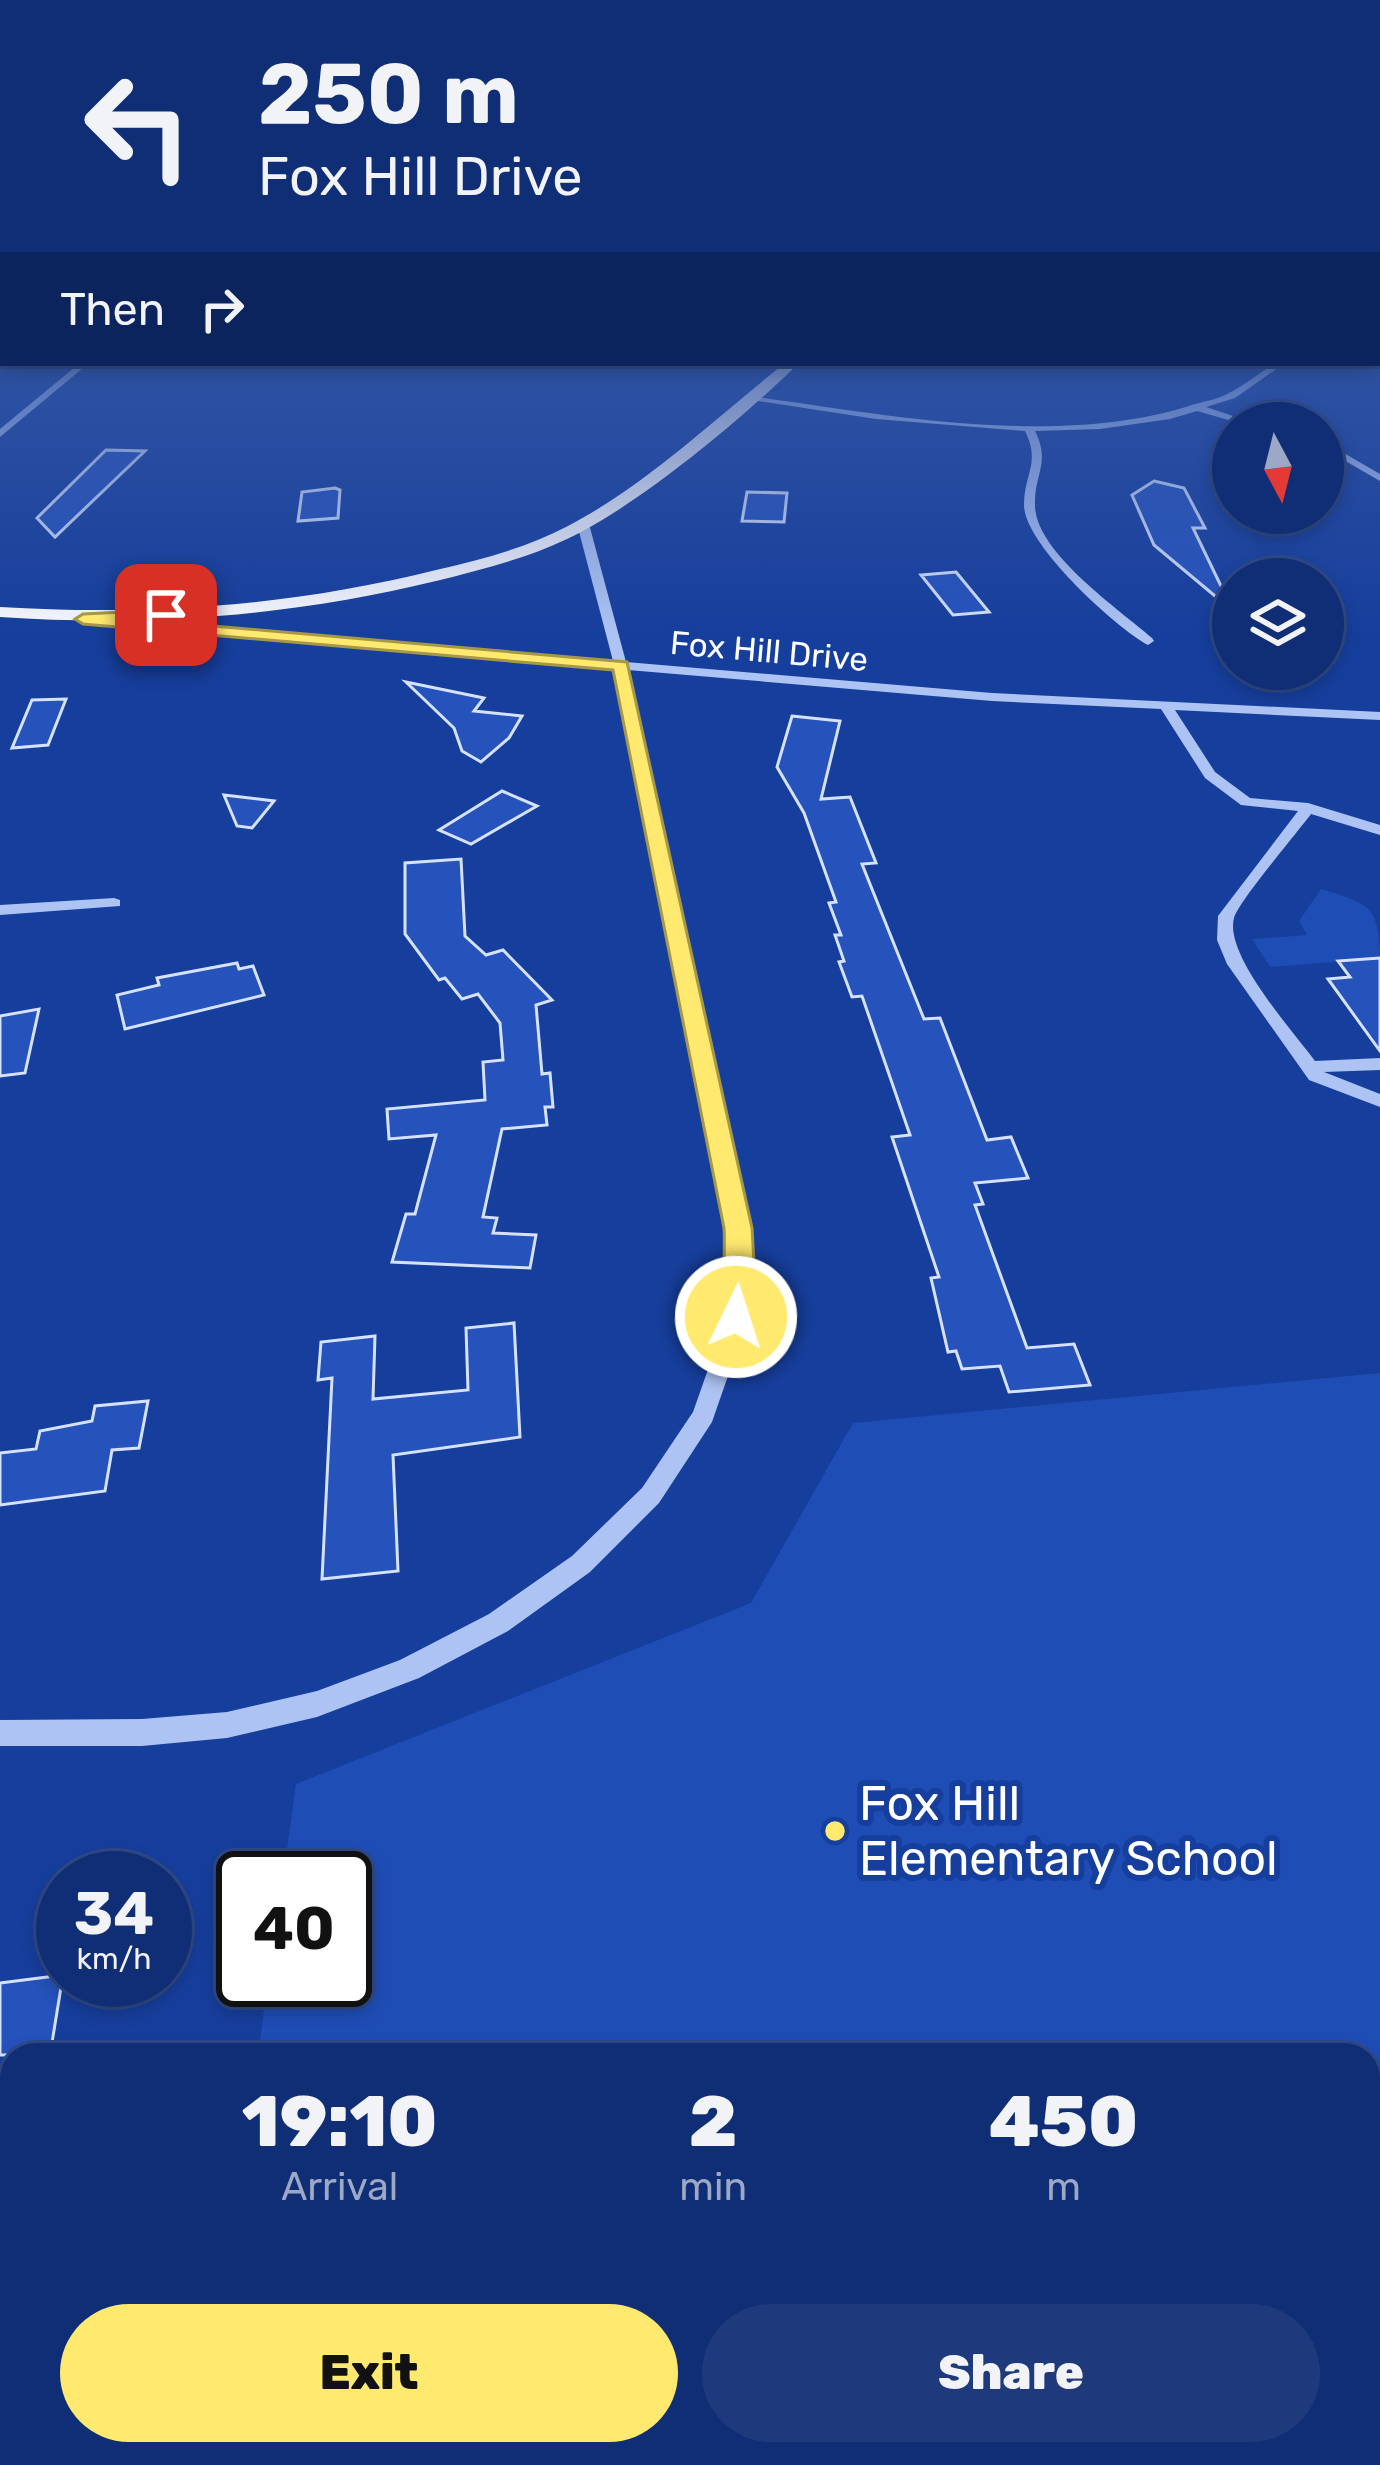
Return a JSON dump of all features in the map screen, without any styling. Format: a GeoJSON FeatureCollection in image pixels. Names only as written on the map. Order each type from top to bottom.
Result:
{"type":"FeatureCollection","features":[{"type":"Feature","properties":{"kind":"main road"},"geometry":{"type":"LineString","coordinates":[[0,612],[83,619],[215,612],[362,593],[474,566],[584,524],[637,491],[745,403]]}},
{"type":"Feature","properties":{"kind":"street"},"geometry":{"type":"LineString","coordinates":[[0,434],[37,403]]}},
{"type":"Feature","properties":{"kind":"street"},"geometry":{"type":"LineString","coordinates":[[781,403],[963,427],[1029,429],[1136,420],[1203,403]]}},
{"type":"Feature","properties":{"kind":"street"},"geometry":{"type":"LineString","coordinates":[[1195,406],[1212,411]]}},
{"type":"Feature","properties":{"kind":"street"},"geometry":{"type":"LineString","coordinates":[[1029,429],[1041,460],[1030,503],[1034,527],[1052,552],[1148,641]]}},
{"type":"Feature","properties":{"kind":"street"},"geometry":{"type":"LineString","coordinates":[[1344,457],[1380,478]]}},
{"type":"Feature","properties":{"kind":"street"},"geometry":{"type":"LineString","coordinates":[[0,1733],[136,1734],[228,1724],[386,1681],[468,1640],[590,1557],[655,1489],[686,1446],[726,1361],[739,1305],[741,1254],[621,666],[584,524]]}},
{"type":"Feature","properties":{"kind":"street","name":"Fox Hill Drive"},"geometry":{"type":"LineString","coordinates":[[83,619],[992,697],[1380,716]]}},
{"type":"Feature","properties":{"kind":"street"},"geometry":{"type":"LineString","coordinates":[[1166,706],[1210,775],[1246,802],[1308,808],[1380,830]]}},
{"type":"Feature","properties":{"kind":"street"},"geometry":{"type":"LineString","coordinates":[[1308,808],[1226,916],[1225,940],[1235,964],[1316,1076],[1380,1101]]}},
{"type":"Feature","properties":{"kind":"street"},"geometry":{"type":"LineString","coordinates":[[0,910],[114,903]]}},
{"type":"Feature","properties":{"kind":"street"},"geometry":{"type":"LineString","coordinates":[[1310,1067],[1380,1064]]}},
{"type":"Feature","properties":{"kind":"shaded area"},"geometry":{"type":"Polygon","coordinates":[[[1321,889],[1368,909],[1377,927],[1380,958],[1270,967],[1252,939],[1307,935],[1299,921],[1321,889]]]}},
{"type":"Feature","properties":{"kind":"shaded area","name":"Fox Hill Elementary School"},"geometry":{"type":"Polygon","coordinates":[[[1380,1373],[1380,2043],[260,2043],[264,2007],[372,2007],[372,1851],[287,1851],[296,1784],[751,1603],[853,1423],[1380,1373]]]}},
{"type":"Feature","properties":{"kind":"building"},"geometry":{"type":"Polygon","coordinates":[[[106,450],[145,451],[55,537],[37,518],[106,450]]]}},
{"type":"Feature","properties":{"kind":"building"},"geometry":{"type":"Polygon","coordinates":[[[1154,481],[1184,488],[1205,528],[1193,528],[1212,567],[1212,593],[1154,545],[1132,495],[1154,481]]]}},
{"type":"Feature","properties":{"kind":"building"},"geometry":{"type":"Polygon","coordinates":[[[340,490],[338,518],[298,521],[302,492],[340,490]]]}},
{"type":"Feature","properties":{"kind":"building"},"geometry":{"type":"Polygon","coordinates":[[[747,492],[787,493],[784,522],[742,521],[747,492]]]}},
{"type":"Feature","properties":{"kind":"building"},"geometry":{"type":"Polygon","coordinates":[[[956,572],[989,612],[953,615],[921,575],[956,572]]]}},
{"type":"Feature","properties":{"kind":"building"},"geometry":{"type":"Polygon","coordinates":[[[406,682],[484,698],[474,711],[522,716],[509,738],[481,762],[462,751],[454,728],[406,682]]]}},
{"type":"Feature","properties":{"kind":"building"},"geometry":{"type":"Polygon","coordinates":[[[66,699],[48,745],[12,748],[32,700],[66,699]]]}},
{"type":"Feature","properties":{"kind":"building"},"geometry":{"type":"Polygon","coordinates":[[[792,716],[840,721],[821,799],[850,797],[876,863],[862,864],[924,1019],[940,1018],[987,1140],[1011,1137],[1028,1178],[975,1183],[983,1204],[975,1205],[1027,1348],[1074,1344],[1090,1385],[1009,1392],[1000,1366],[962,1369],[956,1351],[948,1352],[931,1278],[939,1277],[892,1137],[910,1135],[862,996],[852,997],[839,962],[844,961],[835,935],[841,935],[829,903],[836,902],[804,813],[777,767],[792,716]]]}},
{"type":"Feature","properties":{"kind":"building"},"geometry":{"type":"Polygon","coordinates":[[[502,791],[537,806],[471,844],[439,830],[502,791]]]}},
{"type":"Feature","properties":{"kind":"building"},"geometry":{"type":"Polygon","coordinates":[[[224,795],[274,801],[252,828],[237,826],[224,795]]]}},
{"type":"Feature","properties":{"kind":"building"},"geometry":{"type":"Polygon","coordinates":[[[461,859],[465,936],[486,955],[503,950],[552,1000],[536,1005],[542,1074],[550,1073],[553,1107],[545,1107],[547,1125],[502,1129],[483,1217],[497,1218],[493,1233],[536,1235],[530,1268],[392,1262],[406,1214],[415,1214],[436,1135],[389,1139],[387,1109],[485,1100],[483,1062],[503,1060],[500,1023],[478,994],[462,999],[445,978],[439,980],[405,934],[405,863],[461,859]]]}},
{"type":"Feature","properties":{"kind":"building"},"geometry":{"type":"Polygon","coordinates":[[[1380,958],[1380,1051],[1328,979],[1350,977],[1338,961],[1380,958]]]}},
{"type":"Feature","properties":{"kind":"building"},"geometry":{"type":"Polygon","coordinates":[[[237,963],[239,969],[253,966],[264,995],[125,1029],[117,995],[159,985],[157,978],[237,963]]]}},
{"type":"Feature","properties":{"kind":"building"},"geometry":{"type":"Polygon","coordinates":[[[39,1009],[25,1073],[0,1076],[0,1016],[39,1009]]]}},
{"type":"Feature","properties":{"kind":"building"},"geometry":{"type":"Polygon","coordinates":[[[514,1323],[520,1437],[393,1455],[398,1571],[322,1579],[332,1378],[318,1380],[321,1342],[375,1336],[373,1399],[468,1390],[466,1328],[514,1323]]]}},
{"type":"Feature","properties":{"kind":"building"},"geometry":{"type":"Polygon","coordinates":[[[148,1401],[139,1448],[112,1450],[105,1491],[0,1505],[0,1453],[36,1449],[40,1431],[92,1421],[95,1406],[148,1401]]]}},
{"type":"Feature","properties":{"kind":"building"},"geometry":{"type":"Polygon","coordinates":[[[36,1978],[36,2007],[58,2007],[52,2043],[0,2043],[0,1983],[36,1978]]]}},
{"type":"Feature","properties":{"kind":"place","name":"Fox Hill Elementary School"},"geometry":{"type":"Point","coordinates":[835,1831]}},
{"type":"Feature","properties":{"kind":"route"},"geometry":{"type":"LineString","coordinates":[[166,615],[83,619],[621,666],[738,1228],[741,1280],[736,1317]]}}]}
